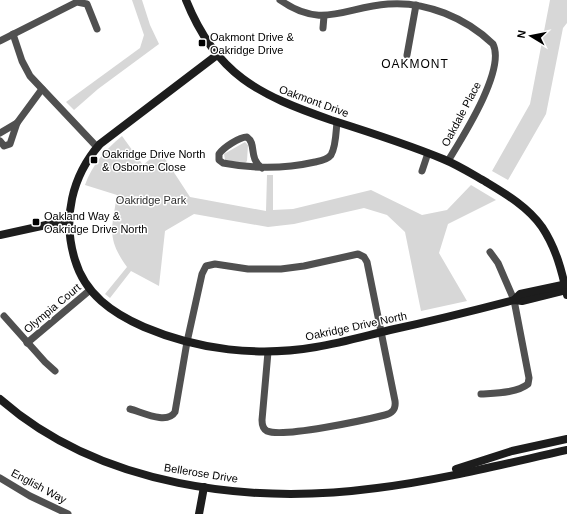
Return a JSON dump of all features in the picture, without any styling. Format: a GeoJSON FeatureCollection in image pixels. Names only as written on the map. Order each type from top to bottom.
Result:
{"type":"FeatureCollection","features":[{"type":"Feature","properties":{"kind":"street","name":"Oakmont Drive"},"geometry":{"type":"LineString","coordinates":[[186,0],[199,29],[217,55],[239,76],[269,97],[448,161],[504,193],[532,216],[541,226],[556,254],[566,289]]}},
{"type":"Feature","properties":{"kind":"street","name":"Oakdale Place"},"geometry":{"type":"LineString","coordinates":[[280,0],[304,12],[324,16],[379,5],[403,4],[432,8],[458,19],[489,40],[495,49],[487,92],[448,161]]}},
{"type":"Feature","properties":{"kind":"street"},"geometry":{"type":"LineString","coordinates":[[0,41],[74,3],[80,2],[85,3],[88,6],[97,29]]}},
{"type":"Feature","properties":{"kind":"street"},"geometry":{"type":"LineString","coordinates":[[408,55],[416,5]]}},
{"type":"Feature","properties":{"kind":"street"},"geometry":{"type":"LineString","coordinates":[[323,28],[324,16]]}},
{"type":"Feature","properties":{"kind":"street"},"geometry":{"type":"LineString","coordinates":[[13,34],[24,65],[42,89],[97,147]]}},
{"type":"Feature","properties":{"kind":"street","name":"Oakridge Drive North"},"geometry":{"type":"LineString","coordinates":[[217,55],[123,125],[97,147],[78,178],[72,198],[69,220],[72,253],[79,273],[90,290],[107,307],[129,320],[187,342],[228,349],[268,352],[315,348],[514,300],[522,301],[566,289]]}},
{"type":"Feature","properties":{"kind":"street"},"geometry":{"type":"LineString","coordinates":[[0,141],[4,146],[9,145],[17,123],[42,89]]}},
{"type":"Feature","properties":{"kind":"street"},"geometry":{"type":"LineString","coordinates":[[262,168],[254,161],[251,142],[248,138],[243,138],[222,150],[219,154],[219,160],[224,163],[262,168],[293,167],[327,158],[332,153],[337,122]]}},
{"type":"Feature","properties":{"kind":"street"},"geometry":{"type":"LineString","coordinates":[[0,133],[17,123]]}},
{"type":"Feature","properties":{"kind":"street"},"geometry":{"type":"LineString","coordinates":[[422,170],[428,153]]}},
{"type":"Feature","properties":{"kind":"street"},"geometry":{"type":"LineString","coordinates":[[0,235],[69,220]]}},
{"type":"Feature","properties":{"kind":"street"},"geometry":{"type":"LineString","coordinates":[[481,394],[519,388],[526,385],[529,381],[514,300],[498,263],[490,252]]}},
{"type":"Feature","properties":{"kind":"street"},"geometry":{"type":"LineString","coordinates":[[130,409],[164,418],[174,414],[187,342],[202,274],[209,264],[256,269],[281,269],[310,265],[358,254],[364,256],[367,262],[395,401],[394,410],[385,415],[326,427],[274,432],[267,430],[264,428],[262,420],[268,352]]}},
{"type":"Feature","properties":{"kind":"street","name":"Olympia Court"},"geometry":{"type":"LineString","coordinates":[[27,342],[90,290]]}},
{"type":"Feature","properties":{"kind":"street","name":"Olympia Court"},"geometry":{"type":"LineString","coordinates":[[4,316],[56,371]]}},
{"type":"Feature","properties":{"kind":"street","name":"Bellerose Drive"},"geometry":{"type":"LineString","coordinates":[[0,399],[39,429],[94,456],[140,473],[204,487],[267,493],[338,493],[417,482],[567,450]]}},
{"type":"Feature","properties":{"kind":"street","name":"Bellerose Drive"},"geometry":{"type":"LineString","coordinates":[[417,482],[512,451],[567,439]]}},
{"type":"Feature","properties":{"kind":"street","name":"English Way"},"geometry":{"type":"LineString","coordinates":[[0,478],[56,512],[68,514]]}},
{"type":"Feature","properties":{"kind":"street"},"geometry":{"type":"LineString","coordinates":[[199,514],[204,487]]}},
{"type":"Feature","properties":{"kind":"green space"},"geometry":{"type":"Polygon","coordinates":[[[132,0],[142,0],[150,25],[159,44],[98,89],[74,110],[66,102],[140,48],[144,35],[132,0]]]}},
{"type":"Feature","properties":{"kind":"green space"},"geometry":{"type":"Polygon","coordinates":[[[550,0],[567,0],[567,23],[563,28],[546,114],[508,180],[492,171],[530,104],[550,0]]]}},
{"type":"Feature","properties":{"kind":"green space","name":"Oakridge Park"},"geometry":{"type":"Polygon","coordinates":[[[122,136],[143,165],[160,151],[190,197],[266,211],[267,175],[273,175],[273,210],[293,209],[371,190],[422,215],[447,210],[471,185],[496,200],[448,224],[439,253],[467,301],[421,311],[405,232],[387,215],[364,208],[294,224],[268,227],[194,214],[165,231],[159,286],[131,271],[110,298],[105,294],[127,267],[120,257],[113,240],[112,225],[117,195],[85,185],[91,171],[100,158],[122,136]]]}},
{"type":"Feature","properties":{"kind":"green space"},"geometry":{"type":"Polygon","coordinates":[[[245,142],[248,145],[247,161],[245,163],[225,160],[224,154],[245,142]]]}},
{"type":"Feature","properties":{"kind":"place","name":"Oakmont Drive & Oakridge Drive"},"geometry":{"type":"Point","coordinates":[202,43]}},
{"type":"Feature","properties":{"kind":"place","name":"Oakridge Drive North & Osborne Close"},"geometry":{"type":"Point","coordinates":[94,160]}},
{"type":"Feature","properties":{"kind":"place","name":"Oakland Way & Oakridge Drive North"},"geometry":{"type":"Point","coordinates":[36,222]}},
{"type":"Feature","properties":{"kind":"district","name":"OAKMONT"},"geometry":{"type":"Point","coordinates":[415,64]}}]}
